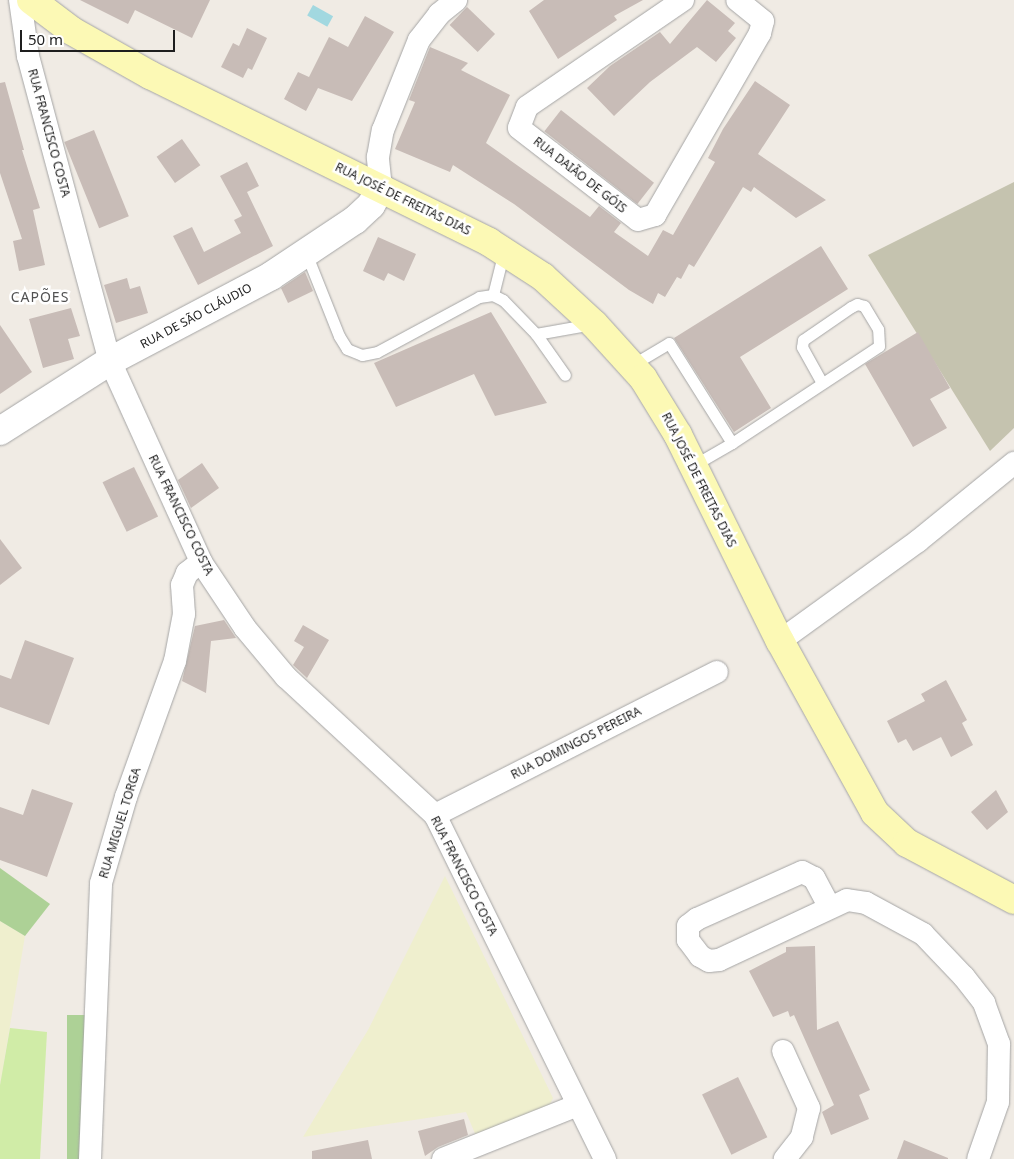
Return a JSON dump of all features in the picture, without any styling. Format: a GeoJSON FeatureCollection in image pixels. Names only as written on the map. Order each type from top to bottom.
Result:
{"type":"FeatureCollection","features":[{"type":"Feature","properties":{"kind":"main road","name":"RUA JOSÉ DE FREITAS DIAS"},"geometry":{"type":"LineString","coordinates":[[31,0],[72,31],[117,58],[504,251],[543,277],[594,324],[632,366],[665,412],[694,465],[780,641],[875,813],[907,843],[1014,900]]}},
{"type":"Feature","properties":{"kind":"street","name":"RUA FRANCISCO COSTA"},"geometry":{"type":"LineString","coordinates":[[20,0],[28,56],[110,361],[201,562],[245,628],[286,677],[435,815],[605,1159]]}},
{"type":"Feature","properties":{"kind":"street"},"geometry":{"type":"LineString","coordinates":[[380,188],[378,157],[383,130],[419,40],[439,14],[456,0]]}},
{"type":"Feature","properties":{"kind":"street","name":"RUA DAIÃO DE GÓIS"},"geometry":{"type":"LineString","coordinates":[[682,0],[527,107],[519,128],[638,220],[655,215],[760,33],[763,21],[737,0]]}},
{"type":"Feature","properties":{"kind":"street","name":"RUA DE SÃO CLÁUDIO"},"geometry":{"type":"LineString","coordinates":[[0,431],[110,361],[271,276],[355,220],[371,205],[380,188]]}},
{"type":"Feature","properties":{"kind":"street"},"geometry":{"type":"LineString","coordinates":[[780,641],[918,541],[1014,463]]}},
{"type":"Feature","properties":{"kind":"street","name":"RUA MIGUEL TORGA"},"geometry":{"type":"LineString","coordinates":[[90,1159],[101,883],[126,797],[176,661],[184,614],[182,585],[187,573],[201,562]]}},
{"type":"Feature","properties":{"kind":"street","name":"RUA DOMINGOS PEREIRA"},"geometry":{"type":"LineString","coordinates":[[435,815],[716,672]]}},
{"type":"Feature","properties":{"kind":"street"},"geometry":{"type":"LineString","coordinates":[[830,906],[814,878],[802,872],[697,918],[688,926],[688,940],[700,956],[709,961],[719,960],[830,906],[847,900],[866,903],[923,934],[964,977],[984,1004],[999,1044],[998,1102],[978,1159]]}},
{"type":"Feature","properties":{"kind":"street"},"geometry":{"type":"LineString","coordinates":[[784,1051],[809,1108],[802,1137],[785,1159]]}},
{"type":"Feature","properties":{"kind":"street"},"geometry":{"type":"LineString","coordinates":[[443,1159],[578,1105]]}},
{"type":"Feature","properties":{"kind":"lane"},"geometry":{"type":"LineString","coordinates":[[493,295],[504,251]]}},
{"type":"Feature","properties":{"kind":"lane"},"geometry":{"type":"LineString","coordinates":[[306,252],[339,336],[347,349],[362,355],[377,352],[479,297],[493,295],[503,300],[536,334],[565,375]]}},
{"type":"Feature","properties":{"kind":"lane"},"geometry":{"type":"LineString","coordinates":[[694,465],[732,443],[880,346],[878,329],[864,306],[857,304],[803,340],[802,347],[822,383]]}},
{"type":"Feature","properties":{"kind":"lane"},"geometry":{"type":"LineString","coordinates":[[536,334],[594,324]]}},
{"type":"Feature","properties":{"kind":"lane"},"geometry":{"type":"LineString","coordinates":[[632,366],[669,343],[732,443]]}},
{"type":"Feature","properties":{"kind":"shaded area"},"geometry":{"type":"Polygon","coordinates":[[[1014,182],[1014,428],[990,451],[868,255],[1014,182]]]}},
{"type":"Feature","properties":{"kind":"green space"},"geometry":{"type":"Polygon","coordinates":[[[0,868],[50,904],[25,936],[0,921],[0,868]]]}},
{"type":"Feature","properties":{"kind":"green space"},"geometry":{"type":"Polygon","coordinates":[[[445,876],[553,1098],[547,1110],[476,1136],[466,1112],[303,1137],[368,1030],[445,876]]]}},
{"type":"Feature","properties":{"kind":"green space"},"geometry":{"type":"Polygon","coordinates":[[[0,921],[25,936],[0,1085],[0,921]]]}},
{"type":"Feature","properties":{"kind":"green space"},"geometry":{"type":"Polygon","coordinates":[[[67,1015],[91,1015],[91,1159],[67,1159],[67,1015]]]}},
{"type":"Feature","properties":{"kind":"green space"},"geometry":{"type":"Polygon","coordinates":[[[10,1028],[47,1032],[40,1159],[0,1159],[0,1085],[10,1028]]]}},
{"type":"Feature","properties":{"kind":"water"},"geometry":{"type":"Polygon","coordinates":[[[313,5],[333,16],[327,27],[307,15],[313,5]]]}},
{"type":"Feature","properties":{"kind":"building"},"geometry":{"type":"Polygon","coordinates":[[[80,0],[210,0],[192,38],[135,10],[128,24],[80,0]]]}},
{"type":"Feature","properties":{"kind":"building"},"geometry":{"type":"Polygon","coordinates":[[[544,0],[643,0],[614,16],[617,20],[558,59],[529,11],[544,0]]]}},
{"type":"Feature","properties":{"kind":"building"},"geometry":{"type":"Polygon","coordinates":[[[707,0],[735,23],[728,31],[736,38],[716,62],[697,47],[650,82],[614,116],[587,88],[610,66],[660,32],[670,44],[707,0]]]}},
{"type":"Feature","properties":{"kind":"building"},"geometry":{"type":"Polygon","coordinates":[[[467,7],[495,34],[478,52],[450,25],[467,7]]]}},
{"type":"Feature","properties":{"kind":"building"},"geometry":{"type":"Polygon","coordinates":[[[365,16],[394,32],[352,101],[318,88],[306,111],[284,99],[298,72],[309,77],[329,37],[348,47],[365,16]]]}},
{"type":"Feature","properties":{"kind":"building"},"geometry":{"type":"Polygon","coordinates":[[[247,28],[267,38],[252,70],[248,68],[243,78],[221,67],[233,43],[239,46],[247,28]]]}},
{"type":"Feature","properties":{"kind":"building"},"geometry":{"type":"Polygon","coordinates":[[[430,47],[468,63],[461,70],[510,95],[486,143],[590,217],[599,206],[621,223],[614,232],[648,256],[663,230],[673,235],[715,162],[708,158],[723,129],[755,81],[790,105],[758,154],[826,200],[796,218],[754,187],[751,192],[743,187],[694,267],[689,264],[681,279],[677,277],[665,297],[658,293],[653,304],[629,290],[514,204],[453,165],[450,172],[395,149],[415,102],[409,100],[430,47]]]}},
{"type":"Feature","properties":{"kind":"building"},"geometry":{"type":"Polygon","coordinates":[[[5,82],[24,150],[22,150],[40,208],[33,210],[45,265],[19,271],[13,241],[22,239],[0,173],[0,83],[5,82]]]}},
{"type":"Feature","properties":{"kind":"building"},"geometry":{"type":"Polygon","coordinates":[[[561,110],[654,183],[637,204],[544,131],[561,110]]]}},
{"type":"Feature","properties":{"kind":"building"},"geometry":{"type":"Polygon","coordinates":[[[94,130],[129,216],[99,228],[64,142],[94,130]]]}},
{"type":"Feature","properties":{"kind":"building"},"geometry":{"type":"Polygon","coordinates":[[[182,139],[200,165],[175,183],[157,157],[182,139]]]}},
{"type":"Feature","properties":{"kind":"building"},"geometry":{"type":"Polygon","coordinates":[[[247,162],[259,186],[247,192],[273,246],[198,285],[173,236],[192,227],[204,252],[241,233],[234,220],[242,216],[220,176],[247,162]]]}},
{"type":"Feature","properties":{"kind":"building"},"geometry":{"type":"Polygon","coordinates":[[[378,237],[416,254],[404,281],[388,273],[384,281],[363,271],[378,237]]]}},
{"type":"Feature","properties":{"kind":"building"},"geometry":{"type":"Polygon","coordinates":[[[821,246],[848,289],[740,357],[771,408],[734,432],[674,338],[821,246]]]}},
{"type":"Feature","properties":{"kind":"building"},"geometry":{"type":"Polygon","coordinates":[[[305,272],[313,291],[288,303],[281,288],[305,272]]]}},
{"type":"Feature","properties":{"kind":"building"},"geometry":{"type":"Polygon","coordinates":[[[127,278],[130,289],[140,286],[148,313],[116,323],[104,285],[127,278]]]}},
{"type":"Feature","properties":{"kind":"building"},"geometry":{"type":"Polygon","coordinates":[[[71,308],[80,336],[68,339],[74,359],[43,368],[29,319],[71,308]]]}},
{"type":"Feature","properties":{"kind":"building"},"geometry":{"type":"Polygon","coordinates":[[[491,312],[547,403],[495,416],[474,374],[396,407],[374,363],[491,312]]]}},
{"type":"Feature","properties":{"kind":"building"},"geometry":{"type":"Polygon","coordinates":[[[0,325],[32,372],[0,394],[0,325]]]}},
{"type":"Feature","properties":{"kind":"building"},"geometry":{"type":"Polygon","coordinates":[[[918,332],[950,388],[930,399],[947,428],[913,447],[865,364],[918,332]]]}},
{"type":"Feature","properties":{"kind":"building"},"geometry":{"type":"Polygon","coordinates":[[[202,463],[219,488],[191,508],[178,480],[202,463]]]}},
{"type":"Feature","properties":{"kind":"building"},"geometry":{"type":"Polygon","coordinates":[[[134,467],[158,516],[127,532],[103,482],[134,467]]]}},
{"type":"Feature","properties":{"kind":"building"},"geometry":{"type":"Polygon","coordinates":[[[0,539],[22,568],[0,585],[0,539]]]}},
{"type":"Feature","properties":{"kind":"building"},"geometry":{"type":"Polygon","coordinates":[[[224,620],[236,638],[211,641],[206,693],[182,681],[195,626],[224,620]]]}},
{"type":"Feature","properties":{"kind":"building"},"geometry":{"type":"Polygon","coordinates":[[[303,625],[329,640],[307,678],[293,665],[304,647],[294,641],[303,625]]]}},
{"type":"Feature","properties":{"kind":"building"},"geometry":{"type":"Polygon","coordinates":[[[25,640],[74,658],[49,725],[0,707],[0,675],[11,679],[25,640]]]}},
{"type":"Feature","properties":{"kind":"building"},"geometry":{"type":"Polygon","coordinates":[[[946,680],[967,720],[962,723],[973,745],[951,757],[941,737],[913,751],[906,739],[898,743],[887,721],[925,701],[921,694],[946,680]]]}},
{"type":"Feature","properties":{"kind":"building"},"geometry":{"type":"Polygon","coordinates":[[[32,789],[73,803],[47,877],[0,860],[0,807],[23,815],[32,789]]]}},
{"type":"Feature","properties":{"kind":"building"},"geometry":{"type":"Polygon","coordinates":[[[996,790],[1008,812],[987,830],[971,812],[996,790]]]}},
{"type":"Feature","properties":{"kind":"building"},"geometry":{"type":"Polygon","coordinates":[[[815,946],[817,1030],[838,1021],[870,1090],[859,1095],[869,1119],[831,1135],[822,1112],[834,1105],[794,1015],[790,1017],[788,1011],[773,1017],[749,971],[786,952],[786,947],[815,946]]]}},
{"type":"Feature","properties":{"kind":"building"},"geometry":{"type":"Polygon","coordinates":[[[738,1077],[767,1137],[731,1155],[702,1095],[738,1077]]]}},
{"type":"Feature","properties":{"kind":"building"},"geometry":{"type":"Polygon","coordinates":[[[464,1119],[468,1135],[438,1147],[425,1156],[418,1131],[464,1119]]]}},
{"type":"Feature","properties":{"kind":"building"},"geometry":{"type":"Polygon","coordinates":[[[368,1140],[372,1159],[312,1159],[312,1151],[368,1140]]]}},
{"type":"Feature","properties":{"kind":"building"},"geometry":{"type":"Polygon","coordinates":[[[904,1140],[948,1158],[948,1159],[897,1159],[904,1140]]]}},
{"type":"Feature","properties":{"kind":"district","name":"CAPÕES"},"geometry":{"type":"Point","coordinates":[40,297]}}]}
